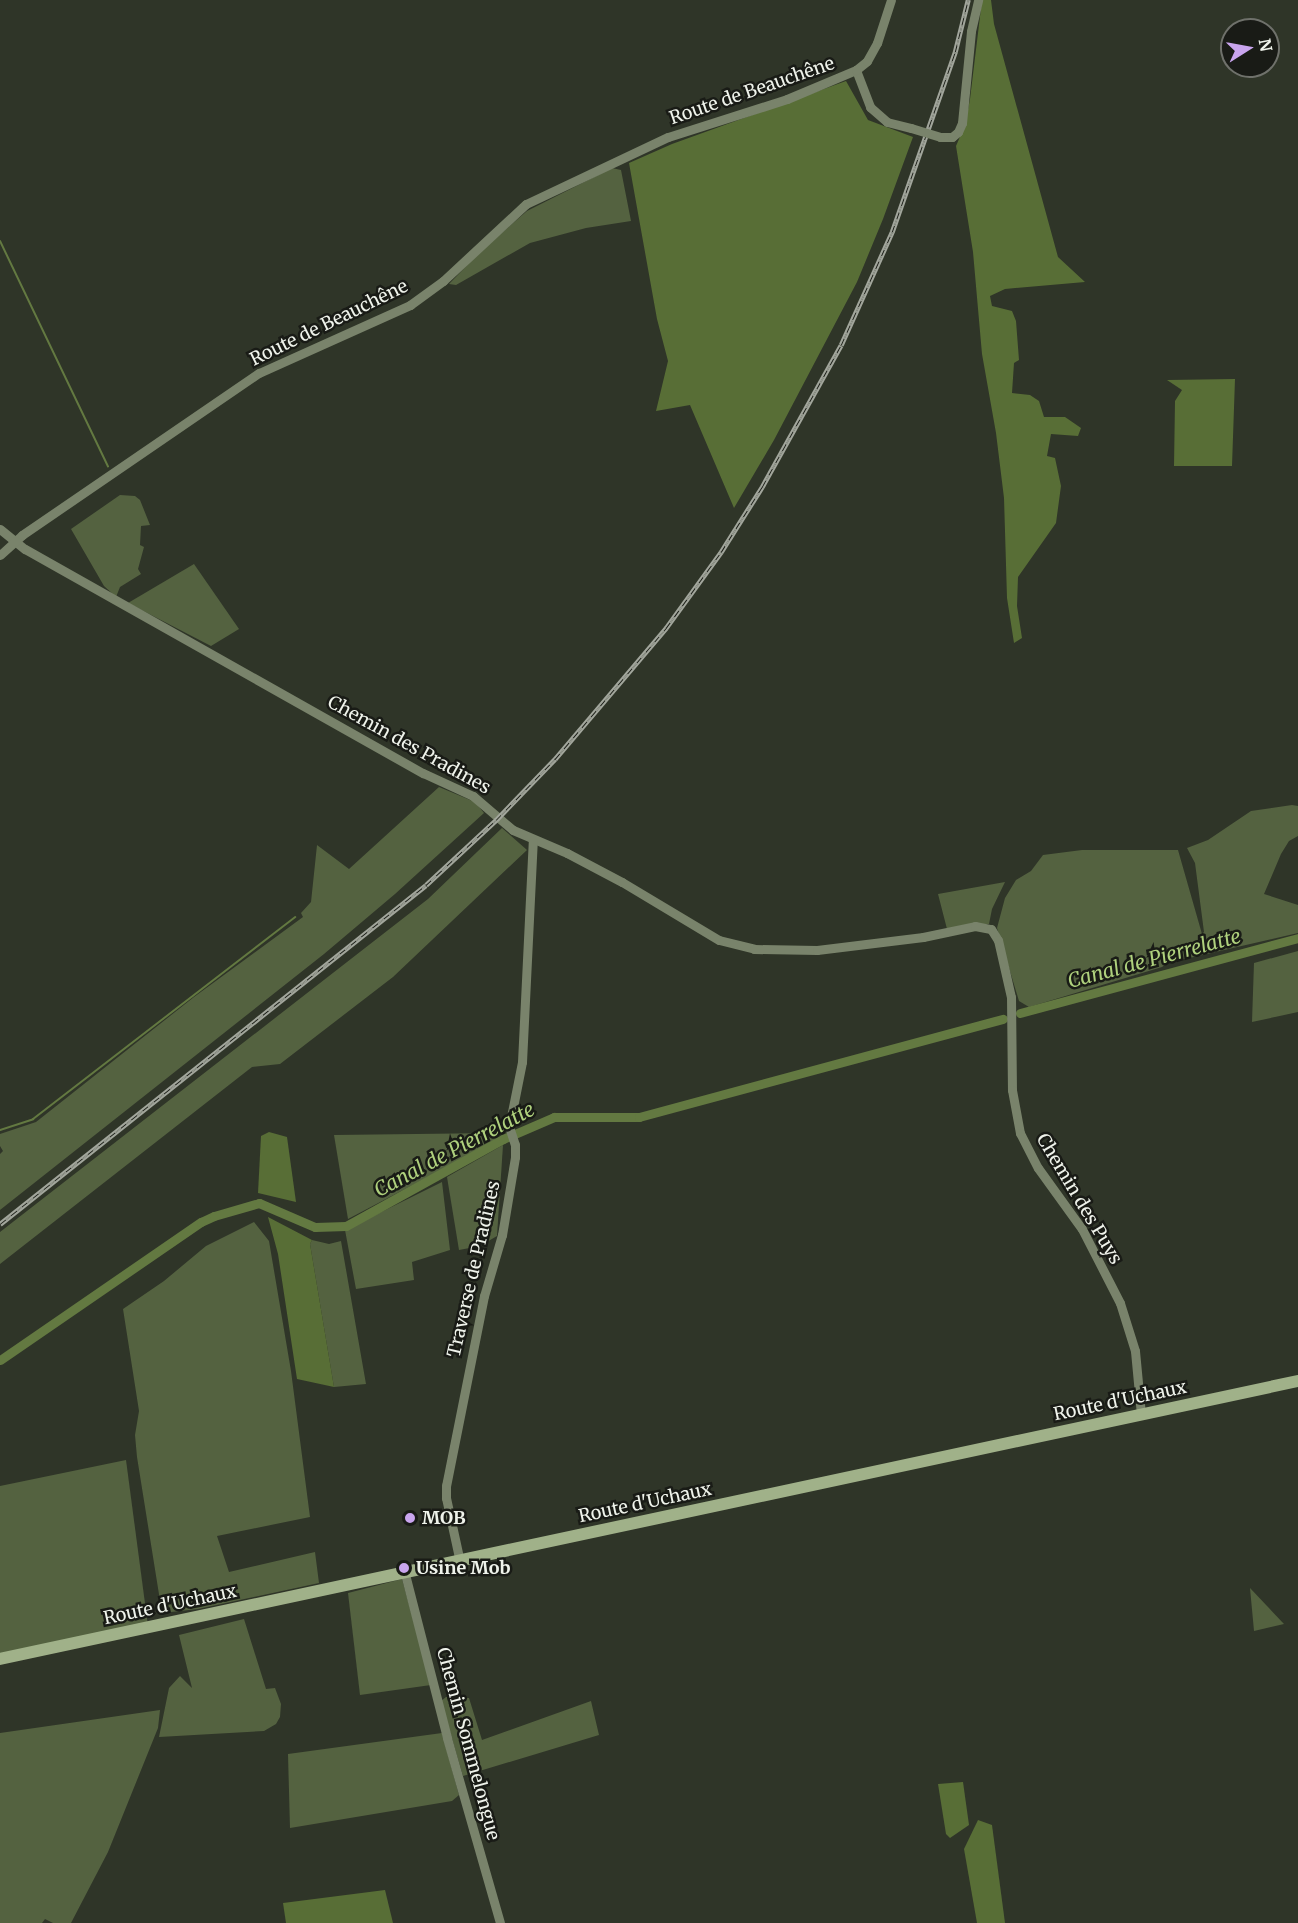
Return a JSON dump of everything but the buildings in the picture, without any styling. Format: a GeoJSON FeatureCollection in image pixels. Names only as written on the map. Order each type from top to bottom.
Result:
{"type":"FeatureCollection","features":[{"type":"Feature","properties":{"kind":"main road","name":"Route d'Uchaux"},"geometry":{"type":"LineString","coordinates":[[0,1659],[1298,1381]]}},
{"type":"Feature","properties":{"kind":"street","name":"Route de Beauchêne"},"geometry":{"type":"LineString","coordinates":[[0,555],[22,535],[258,373],[410,305],[443,281],[526,204],[668,137],[787,99],[856,70],[867,61],[877,43],[891,0]]}},
{"type":"Feature","properties":{"kind":"street"},"geometry":{"type":"LineString","coordinates":[[856,70],[870,107],[886,122],[940,137],[952,137],[958,132],[962,123],[972,31],[978,0]]}},
{"type":"Feature","properties":{"kind":"street","name":"Chemin des Pradines"},"geometry":{"type":"LineString","coordinates":[[0,529],[14,543],[431,778],[473,796],[513,830],[622,882],[719,940],[754,949],[850,947],[975,926],[991,929]]}},
{"type":"Feature","properties":{"kind":"street","name":"Traverse de Pradines"},"geometry":{"type":"LineString","coordinates":[[460,1562],[446,1498],[446,1486],[484,1296],[502,1235],[515,1156],[510,1119],[517,1099],[522,1062],[534,870],[533,840]]}},
{"type":"Feature","properties":{"kind":"street","name":"Chemin des Puys"},"geometry":{"type":"LineString","coordinates":[[991,929],[998,940],[1011,997],[1012,1090],[1020,1133],[1038,1168],[1082,1229],[1120,1303],[1135,1351],[1141,1415]]}},
{"type":"Feature","properties":{"kind":"street","name":"Chemin Sommelongue"},"geometry":{"type":"LineString","coordinates":[[405,1574],[447,1738],[500,1923]]}},
{"type":"Feature","properties":{"kind":"green space"},"geometry":{"type":"Polygon","coordinates":[[[982,0],[991,0],[994,24],[1058,257],[1085,282],[1005,289],[990,296],[992,306],[1012,311],[1016,321],[1019,360],[1014,363],[1012,393],[1030,395],[1039,401],[1044,417],[1065,417],[1081,428],[1078,436],[1051,434],[1047,456],[1055,458],[1061,486],[1056,523],[1018,577],[1017,606],[1022,638],[1014,643],[1007,598],[1004,498],[996,433],[982,354],[973,252],[956,146],[965,125],[970,99],[982,0]]]}},
{"type":"Feature","properties":{"kind":"green space"},"geometry":{"type":"Polygon","coordinates":[[[846,81],[868,120],[913,137],[857,282],[774,440],[734,508],[690,405],[656,411],[668,361],[657,319],[629,163],[672,144],[846,81]]]}},
{"type":"Feature","properties":{"kind":"green space"},"geometry":{"type":"Polygon","coordinates":[[[612,168],[621,170],[631,221],[586,228],[530,243],[456,285],[449,284],[480,252],[527,211],[612,168]]]}},
{"type":"Feature","properties":{"kind":"green space"},"geometry":{"type":"Polygon","coordinates":[[[1235,379],[1232,466],[1174,466],[1175,401],[1182,390],[1167,380],[1235,379]]]}},
{"type":"Feature","properties":{"kind":"green space"},"geometry":{"type":"Polygon","coordinates":[[[120,495],[135,496],[140,500],[150,525],[141,526],[140,545],[144,547],[138,569],[141,574],[120,587],[116,597],[104,586],[71,529],[120,495]]]}},
{"type":"Feature","properties":{"kind":"green space"},"geometry":{"type":"Polygon","coordinates":[[[194,564],[239,629],[211,646],[128,603],[194,564]]]}},
{"type":"Feature","properties":{"kind":"green space"},"geometry":{"type":"Polygon","coordinates":[[[439,787],[475,802],[484,813],[395,894],[324,954],[0,1210],[0,1154],[3,1151],[0,1146],[0,1134],[36,1122],[194,997],[303,917],[301,913],[311,902],[317,845],[349,869],[439,787]]]}},
{"type":"Feature","properties":{"kind":"green space"},"geometry":{"type":"Polygon","coordinates":[[[1298,806],[1298,836],[1289,841],[1281,854],[1264,894],[1298,905],[1298,933],[1172,962],[1182,952],[1162,967],[1029,1007],[1019,1001],[997,928],[1005,898],[1016,880],[1031,871],[1043,855],[1082,850],[1178,850],[1202,934],[1204,932],[1195,863],[1187,848],[1208,840],[1251,811],[1298,806]]]}},
{"type":"Feature","properties":{"kind":"green space"},"geometry":{"type":"Polygon","coordinates":[[[502,828],[527,850],[393,977],[280,1064],[252,1067],[0,1264],[0,1232],[428,899],[502,828]]]}},
{"type":"Feature","properties":{"kind":"green space"},"geometry":{"type":"Polygon","coordinates":[[[1005,882],[992,909],[989,924],[971,924],[947,929],[938,894],[1005,882]]]}},
{"type":"Feature","properties":{"kind":"green space"},"geometry":{"type":"Polygon","coordinates":[[[1298,951],[1298,1012],[1252,1022],[1254,963],[1298,951]]]}},
{"type":"Feature","properties":{"kind":"green space"},"geometry":{"type":"Polygon","coordinates":[[[269,1132],[287,1137],[296,1202],[258,1193],[261,1136],[269,1132]]]}},
{"type":"Feature","properties":{"kind":"green space"},"geometry":{"type":"Polygon","coordinates":[[[496,1133],[498,1140],[348,1219],[334,1135],[496,1133]]]}},
{"type":"Feature","properties":{"kind":"green space"},"geometry":{"type":"Polygon","coordinates":[[[503,1145],[497,1236],[480,1246],[459,1250],[447,1177],[503,1145]]]}},
{"type":"Feature","properties":{"kind":"green space"},"geometry":{"type":"Polygon","coordinates":[[[442,1182],[450,1250],[412,1262],[414,1280],[356,1289],[345,1230],[442,1182]]]}},
{"type":"Feature","properties":{"kind":"green space"},"geometry":{"type":"Polygon","coordinates":[[[268,1217],[312,1240],[310,1244],[334,1387],[297,1379],[278,1254],[268,1217]]]}},
{"type":"Feature","properties":{"kind":"green space"},"geometry":{"type":"Polygon","coordinates":[[[254,1222],[269,1241],[291,1371],[310,1517],[217,1536],[229,1572],[315,1552],[319,1583],[198,1609],[162,1613],[137,1457],[135,1435],[139,1411],[123,1309],[164,1281],[206,1246],[254,1222]]]}},
{"type":"Feature","properties":{"kind":"green space"},"geometry":{"type":"Polygon","coordinates":[[[312,1240],[329,1244],[341,1241],[366,1384],[334,1387],[310,1244],[312,1240]]]}},
{"type":"Feature","properties":{"kind":"green space"},"geometry":{"type":"Polygon","coordinates":[[[126,1460],[148,1626],[0,1655],[0,1486],[126,1460]]]}},
{"type":"Feature","properties":{"kind":"green space"},"geometry":{"type":"Polygon","coordinates":[[[402,1579],[431,1685],[360,1695],[348,1593],[402,1579]]]}},
{"type":"Feature","properties":{"kind":"green space"},"geometry":{"type":"Polygon","coordinates":[[[1250,1588],[1284,1624],[1254,1631],[1250,1588]]]}},
{"type":"Feature","properties":{"kind":"green space"},"geometry":{"type":"Polygon","coordinates":[[[244,1619],[266,1689],[275,1688],[281,1704],[280,1717],[276,1724],[264,1731],[159,1737],[169,1688],[180,1676],[192,1688],[179,1635],[244,1619]]]}},
{"type":"Feature","properties":{"kind":"green space"},"geometry":{"type":"Polygon","coordinates":[[[446,1697],[469,1698],[482,1740],[591,1701],[599,1735],[463,1776],[441,1701],[446,1697]]]}},
{"type":"Feature","properties":{"kind":"green space"},"geometry":{"type":"Polygon","coordinates":[[[160,1710],[158,1728],[108,1852],[71,1923],[53,1923],[45,1919],[42,1923],[0,1923],[0,1733],[160,1710]]]}},
{"type":"Feature","properties":{"kind":"green space"},"geometry":{"type":"Polygon","coordinates":[[[442,1733],[459,1795],[452,1801],[290,1828],[288,1754],[442,1733]]]}},
{"type":"Feature","properties":{"kind":"green space"},"geometry":{"type":"Polygon","coordinates":[[[963,1782],[969,1825],[950,1838],[946,1834],[938,1784],[963,1782]]]}},
{"type":"Feature","properties":{"kind":"green space"},"geometry":{"type":"Polygon","coordinates":[[[978,1820],[992,1825],[1005,1923],[977,1923],[964,1849],[978,1820]]]}},
{"type":"Feature","properties":{"kind":"green space"},"geometry":{"type":"Polygon","coordinates":[[[385,1890],[393,1923],[286,1923],[283,1903],[385,1890]]]}},
{"type":"Feature","properties":{"kind":"waterway"},"geometry":{"type":"LineString","coordinates":[[0,241],[108,466]]}},
{"type":"Feature","properties":{"kind":"waterway"},"geometry":{"type":"LineString","coordinates":[[0,1130],[33,1119],[295,917]]}},
{"type":"Feature","properties":{"kind":"waterway","name":"Canal de Pierrelatte"},"geometry":{"type":"LineString","coordinates":[[1020,1013],[1298,938]]}},
{"type":"Feature","properties":{"kind":"waterway","name":"Canal de Pierrelatte"},"geometry":{"type":"LineString","coordinates":[[0,1360],[201,1222],[214,1216],[259,1203],[315,1227],[346,1226],[503,1139],[554,1117],[639,1117],[1003,1019]]}},
{"type":"Feature","properties":{"kind":"railway"},"geometry":{"type":"LineString","coordinates":[[0,1224],[426,885],[496,820],[555,759],[666,628],[721,552],[762,487],[841,345],[892,232],[955,52],[968,0]]}},
{"type":"Feature","properties":{"kind":"place","name":"MOB"},"geometry":{"type":"Point","coordinates":[410,1518]}},
{"type":"Feature","properties":{"kind":"place","name":"Usine Mob"},"geometry":{"type":"Point","coordinates":[404,1568]}}]}
